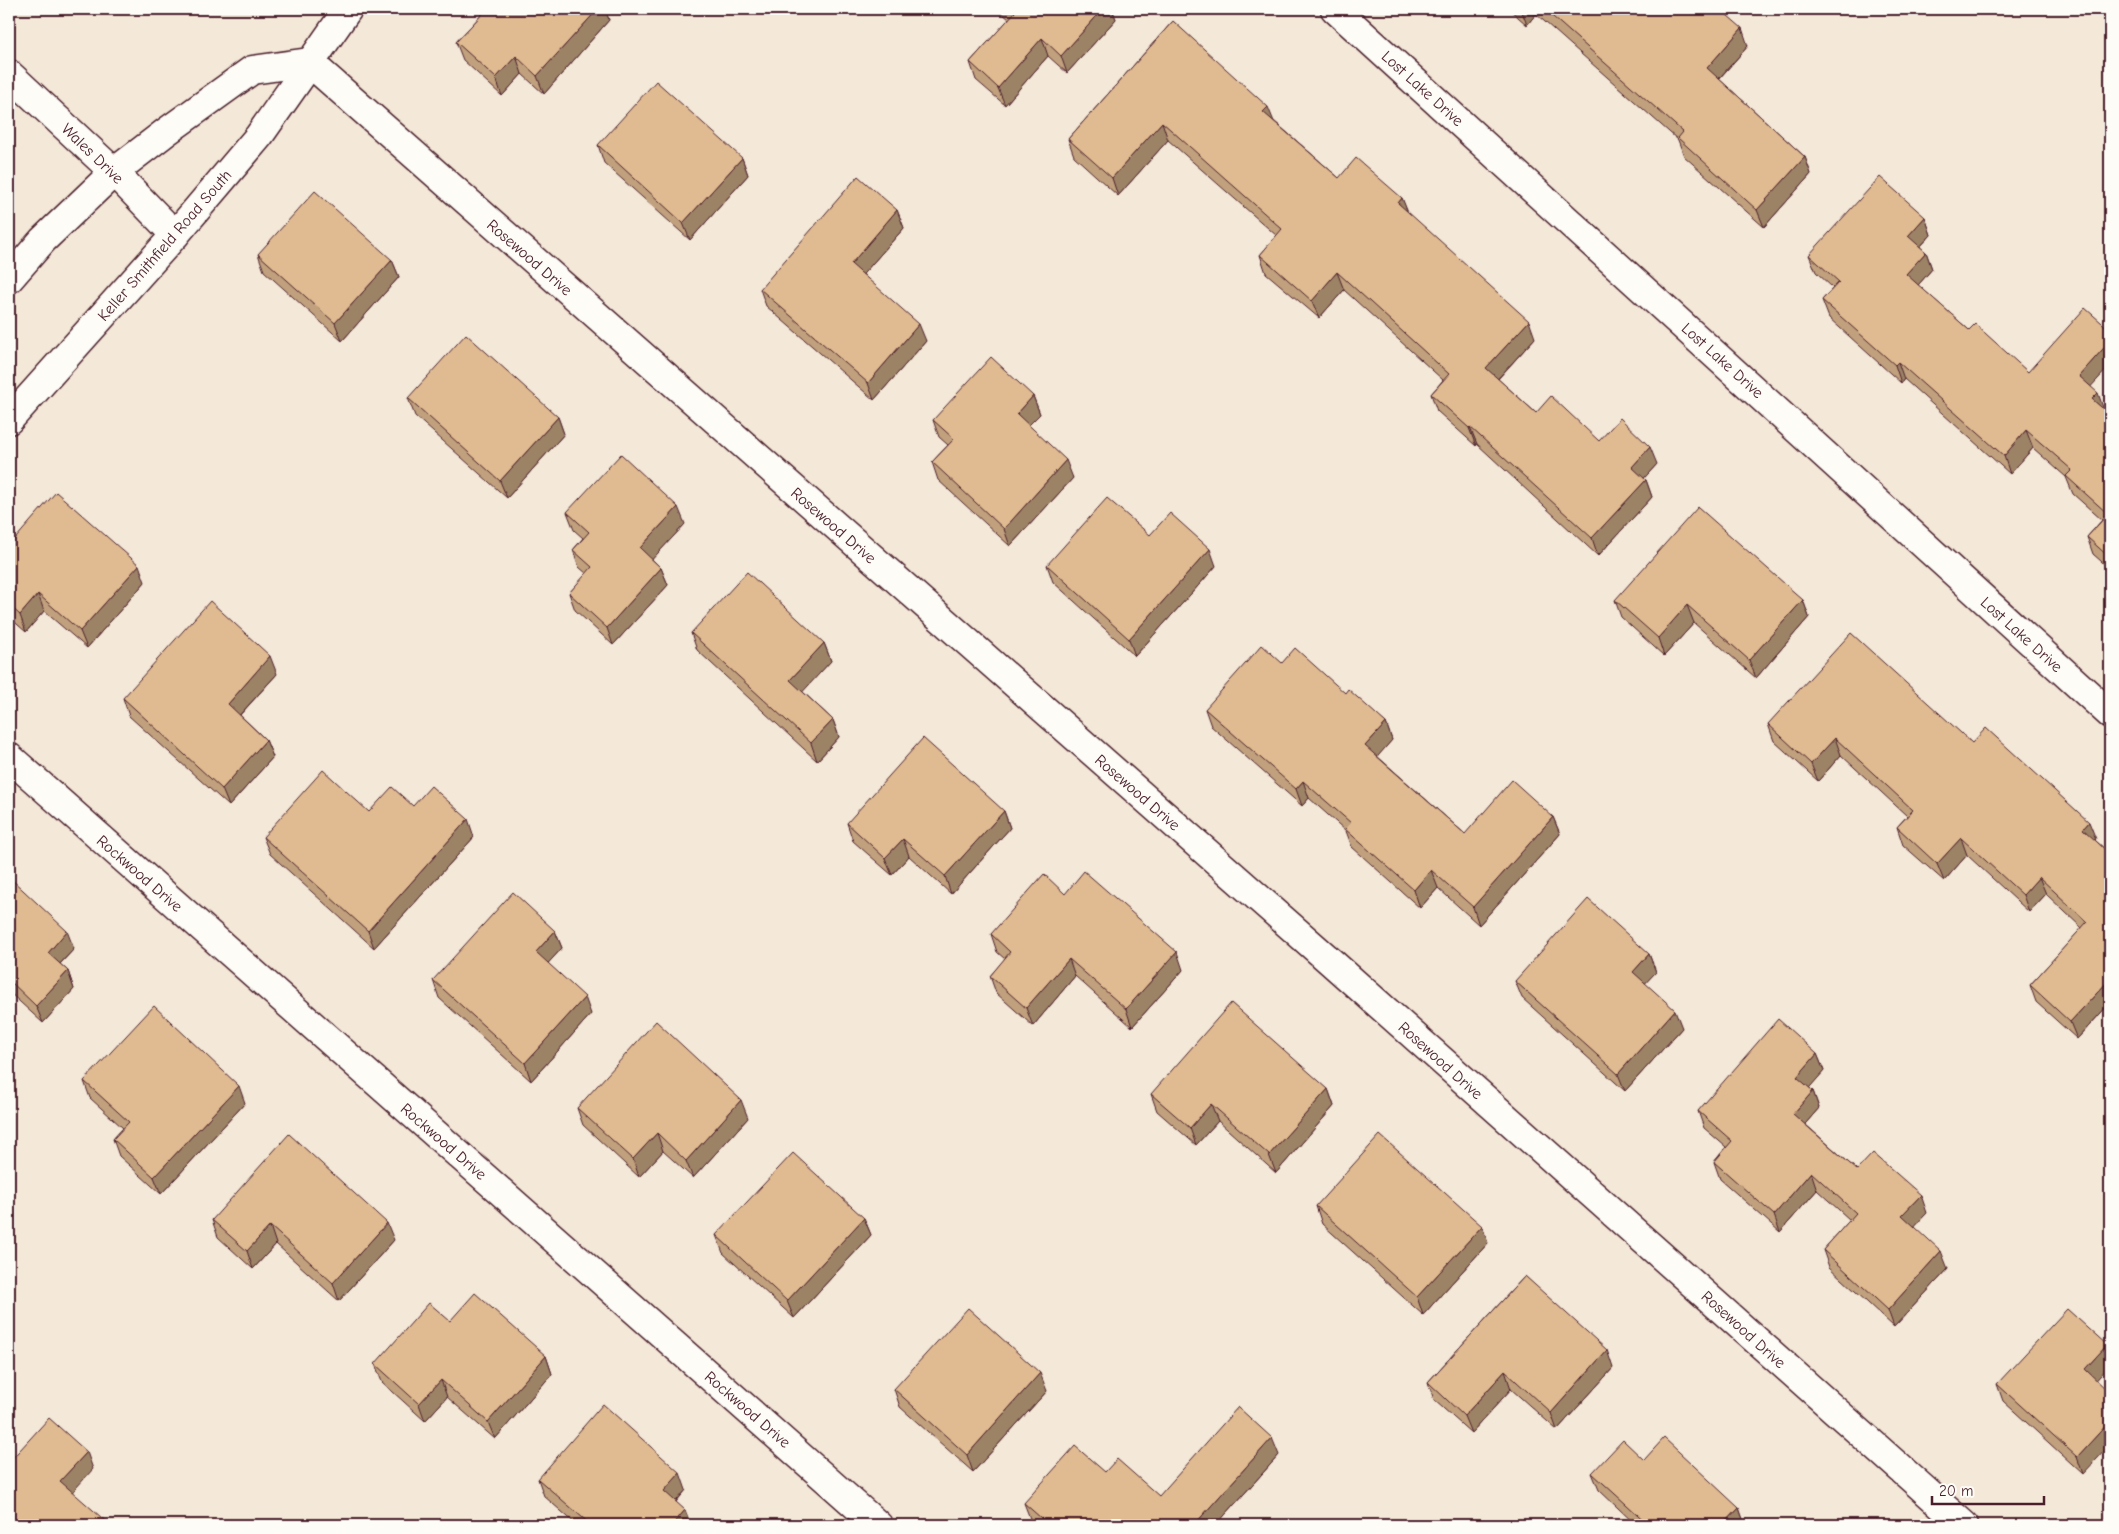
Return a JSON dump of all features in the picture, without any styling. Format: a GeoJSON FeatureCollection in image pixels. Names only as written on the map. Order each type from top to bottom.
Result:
{"type":"FeatureCollection","features":[{"type":"Feature","properties":{"kind":"street","name":"Keller Smithfield Road South"},"geometry":{"type":"LineString","coordinates":[[9,420],[175,235],[259,136],[308,62],[348,9]]}},
{"type":"Feature","properties":{"kind":"street","name":"Lost Lake Drive"},"geometry":{"type":"LineString","coordinates":[[1335,9],[2110,714]]}},
{"type":"Feature","properties":{"kind":"street"},"geometry":{"type":"LineString","coordinates":[[9,279],[43,240],[114,172],[166,132],[252,70],[308,62]]}},
{"type":"Feature","properties":{"kind":"street","name":"Rosewood Drive"},"geometry":{"type":"LineString","coordinates":[[308,62],[1330,961],[1964,1525]]}},
{"type":"Feature","properties":{"kind":"street","name":"Wales Drive"},"geometry":{"type":"LineString","coordinates":[[9,74],[114,172],[175,235]]}},
{"type":"Feature","properties":{"kind":"street","name":"Rockwood Drive"},"geometry":{"type":"LineString","coordinates":[[9,757],[878,1525]]}},
{"type":"Feature","properties":{"kind":"building"},"geometry":{"type":"Polygon","coordinates":[[[487,9],[598,9],[537,76],[516,56],[496,78],[456,42],[487,9]]]}},
{"type":"Feature","properties":{"kind":"building"},"geometry":{"type":"Polygon","coordinates":[[[1011,9],[1103,9],[1061,56],[1042,38],[998,88],[970,62],[1015,12],[1011,9]]]}},
{"type":"Feature","properties":{"kind":"building"},"geometry":{"type":"Polygon","coordinates":[[[1544,9],[1720,9],[1742,28],[1707,68],[1805,157],[1757,210],[1678,138],[1683,132],[1544,9]]]}},
{"type":"Feature","properties":{"kind":"building"},"geometry":{"type":"Polygon","coordinates":[[[1173,21],[1268,107],[1263,112],[1339,178],[1356,158],[1402,198],[1398,203],[1529,321],[1486,368],[1536,413],[1551,396],[1599,441],[1620,418],[1650,447],[1632,467],[1646,480],[1592,538],[1431,394],[1449,374],[1337,272],[1312,301],[1260,255],[1282,229],[1162,122],[1112,178],[1068,139],[1173,21]]]}},
{"type":"Feature","properties":{"kind":"building"},"geometry":{"type":"Polygon","coordinates":[[[656,81],[742,158],[683,223],[598,145],[656,81]]]}},
{"type":"Feature","properties":{"kind":"building"},"geometry":{"type":"Polygon","coordinates":[[[858,176],[897,210],[851,264],[919,324],[868,383],[760,289],[858,176]]]}},
{"type":"Feature","properties":{"kind":"building"},"geometry":{"type":"Polygon","coordinates":[[[1880,177],[1925,217],[1908,236],[1926,252],[1906,274],[1969,330],[1975,324],[2028,372],[2085,308],[2110,330],[2110,341],[2079,376],[2098,393],[2092,399],[2110,415],[2110,558],[2087,537],[2108,514],[2066,476],[2072,470],[2026,430],[2004,456],[1898,362],[1895,365],[1822,300],[1839,282],[1809,255],[1880,177]]]}},
{"type":"Feature","properties":{"kind":"building"},"geometry":{"type":"Polygon","coordinates":[[[315,191],[392,260],[335,323],[258,254],[315,191]]]}},
{"type":"Feature","properties":{"kind":"building"},"geometry":{"type":"Polygon","coordinates":[[[466,334],[558,417],[500,481],[408,398],[466,334]]]}},
{"type":"Feature","properties":{"kind":"building"},"geometry":{"type":"Polygon","coordinates":[[[991,357],[1033,396],[1017,414],[1066,460],[1004,529],[932,462],[954,439],[933,420],[991,357]]]}},
{"type":"Feature","properties":{"kind":"building"},"geometry":{"type":"Polygon","coordinates":[[[621,454],[678,507],[640,548],[661,568],[607,628],[569,593],[592,567],[573,550],[589,532],[567,512],[621,454]]]}},
{"type":"Feature","properties":{"kind":"building"},"geometry":{"type":"Polygon","coordinates":[[[56,492],[139,565],[80,631],[38,594],[20,615],[9,605],[9,546],[56,492]]]}},
{"type":"Feature","properties":{"kind":"building"},"geometry":{"type":"Polygon","coordinates":[[[1107,498],[1150,535],[1170,513],[1210,549],[1129,639],[1047,565],[1107,498]]]}},
{"type":"Feature","properties":{"kind":"building"},"geometry":{"type":"Polygon","coordinates":[[[1698,507],[1803,600],[1749,660],[1687,605],[1658,638],[1615,600],[1698,507]]]}},
{"type":"Feature","properties":{"kind":"building"},"geometry":{"type":"Polygon","coordinates":[[[747,572],[824,643],[790,680],[833,720],[811,743],[691,633],[747,572]]]}},
{"type":"Feature","properties":{"kind":"building"},"geometry":{"type":"Polygon","coordinates":[[[210,601],[270,656],[228,704],[266,740],[222,789],[123,698],[210,601]]]}},
{"type":"Feature","properties":{"kind":"building"},"geometry":{"type":"Polygon","coordinates":[[[1851,633],[1972,743],[1986,728],[2089,822],[2083,829],[2110,854],[2110,979],[2070,1022],[2030,985],[2087,922],[2039,877],[2023,895],[1961,838],[1937,864],[1897,827],[1913,810],[1835,738],[1811,764],[1768,724],[1851,633]]]}},
{"type":"Feature","properties":{"kind":"building"},"geometry":{"type":"Polygon","coordinates":[[[1262,645],[1282,663],[1295,648],[1345,693],[1348,689],[1386,723],[1365,746],[1465,834],[1512,780],[1553,817],[1473,907],[1431,870],[1414,890],[1345,829],[1351,823],[1303,781],[1296,789],[1205,709],[1262,645]]]}},
{"type":"Feature","properties":{"kind":"building"},"geometry":{"type":"Polygon","coordinates":[[[923,738],[1004,811],[945,876],[903,839],[885,858],[847,823],[923,738]]]}},
{"type":"Feature","properties":{"kind":"building"},"geometry":{"type":"Polygon","coordinates":[[[323,770],[369,812],[392,787],[413,806],[431,786],[468,819],[368,931],[263,837],[323,770]]]}},
{"type":"Feature","properties":{"kind":"building"},"geometry":{"type":"Polygon","coordinates":[[[1084,871],[1177,952],[1126,1009],[1069,959],[1026,1008],[990,976],[1010,952],[991,934],[1044,874],[1065,894],[1084,871]]]}},
{"type":"Feature","properties":{"kind":"building"},"geometry":{"type":"Polygon","coordinates":[[[9,877],[67,931],[48,953],[68,971],[36,1006],[9,980],[9,877]]]}},
{"type":"Feature","properties":{"kind":"building"},"geometry":{"type":"Polygon","coordinates":[[[513,892],[555,931],[536,952],[585,997],[525,1063],[433,980],[513,892]]]}},
{"type":"Feature","properties":{"kind":"building"},"geometry":{"type":"Polygon","coordinates":[[[1588,899],[1649,954],[1633,972],[1675,1010],[1618,1074],[1515,981],[1588,899]]]}},
{"type":"Feature","properties":{"kind":"building"},"geometry":{"type":"Polygon","coordinates":[[[1231,1003],[1328,1089],[1269,1155],[1211,1104],[1190,1128],[1151,1094],[1231,1003]]]}},
{"type":"Feature","properties":{"kind":"building"},"geometry":{"type":"Polygon","coordinates":[[[154,1006],[239,1086],[154,1177],[113,1139],[129,1122],[84,1081],[154,1006]]]}},
{"type":"Feature","properties":{"kind":"building"},"geometry":{"type":"Polygon","coordinates":[[[1778,1019],[1817,1054],[1797,1077],[1813,1091],[1793,1114],[1857,1170],[1873,1153],[1921,1195],[1902,1215],[1941,1251],[1888,1310],[1823,1250],[1856,1213],[1811,1172],[1774,1215],[1714,1162],[1732,1141],[1698,1111],[1778,1019]]]}},
{"type":"Feature","properties":{"kind":"building"},"geometry":{"type":"Polygon","coordinates":[[[656,1021],[741,1100],[686,1161],[657,1133],[633,1159],[577,1108],[656,1021]]]}},
{"type":"Feature","properties":{"kind":"building"},"geometry":{"type":"Polygon","coordinates":[[[289,1134],[387,1223],[333,1283],[270,1226],[247,1251],[212,1220],[289,1134]]]}},
{"type":"Feature","properties":{"kind":"building"},"geometry":{"type":"Polygon","coordinates":[[[1380,1135],[1482,1226],[1417,1297],[1316,1206],[1380,1135]]]}},
{"type":"Feature","properties":{"kind":"building"},"geometry":{"type":"Polygon","coordinates":[[[793,1153],[864,1218],[787,1301],[716,1235],[793,1153]]]}},
{"type":"Feature","properties":{"kind":"building"},"geometry":{"type":"Polygon","coordinates":[[[1525,1276],[1607,1350],[1551,1413],[1505,1371],[1464,1416],[1428,1382],[1525,1276]]]}},
{"type":"Feature","properties":{"kind":"building"},"geometry":{"type":"Polygon","coordinates":[[[475,1293],[546,1356],[488,1422],[441,1380],[419,1404],[375,1364],[429,1303],[450,1321],[475,1293]]]}},
{"type":"Feature","properties":{"kind":"building"},"geometry":{"type":"Polygon","coordinates":[[[968,1308],[1040,1373],[967,1455],[894,1389],[968,1308]]]}},
{"type":"Feature","properties":{"kind":"building"},"geometry":{"type":"Polygon","coordinates":[[[2067,1309],[2107,1345],[2085,1369],[2110,1393],[2110,1421],[2077,1457],[1997,1384],[2067,1309]]]}},
{"type":"Feature","properties":{"kind":"building"},"geometry":{"type":"Polygon","coordinates":[[[603,1404],[680,1473],[664,1491],[685,1510],[672,1525],[591,1525],[538,1479],[603,1404]]]}},
{"type":"Feature","properties":{"kind":"building"},"geometry":{"type":"Polygon","coordinates":[[[1238,1407],[1272,1438],[1194,1525],[1049,1525],[1024,1503],[1075,1446],[1105,1472],[1117,1459],[1159,1496],[1238,1407]]]}},
{"type":"Feature","properties":{"kind":"building"},"geometry":{"type":"Polygon","coordinates":[[[49,1418],[87,1452],[60,1481],[110,1525],[9,1525],[9,1462],[49,1418]]]}},
{"type":"Feature","properties":{"kind":"building"},"geometry":{"type":"Polygon","coordinates":[[[1664,1438],[1739,1508],[1723,1525],[1649,1525],[1592,1473],[1623,1440],[1644,1460],[1664,1438]]]}}]}
